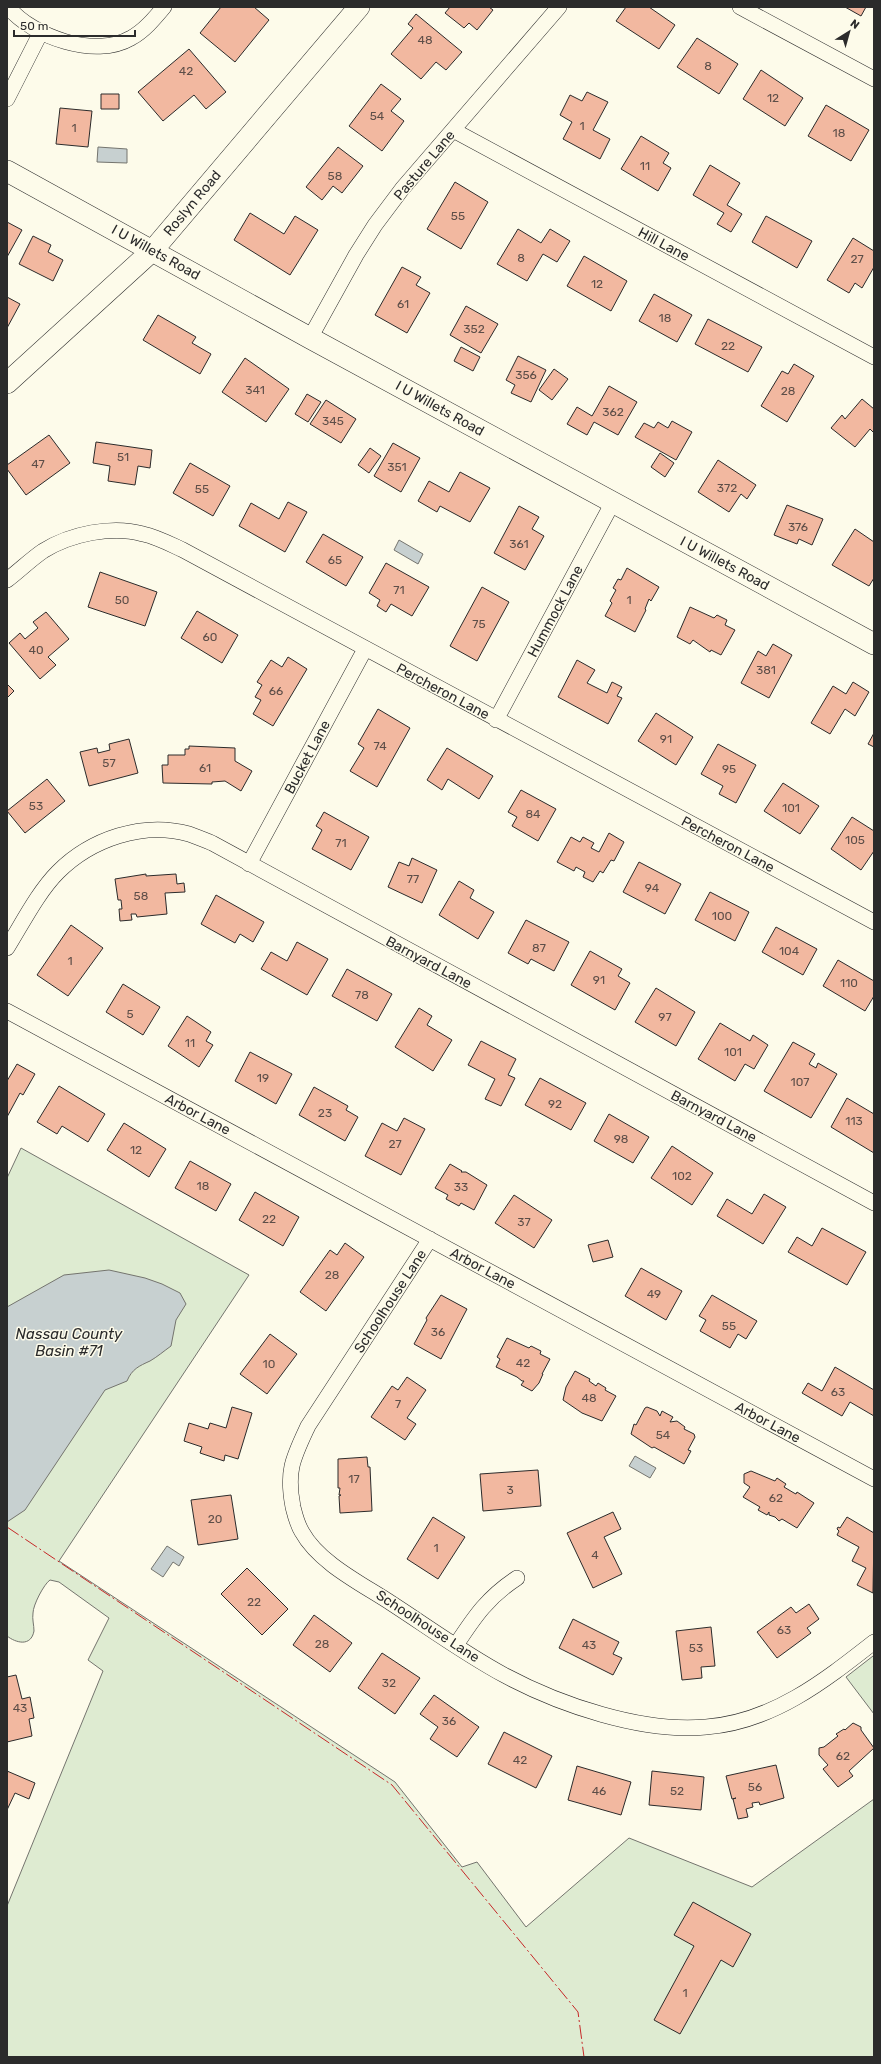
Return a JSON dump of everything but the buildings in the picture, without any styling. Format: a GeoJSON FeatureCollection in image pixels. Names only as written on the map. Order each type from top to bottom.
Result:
{"type":"FeatureCollection","features":[{"type":"Feature","properties":{"kind":"main road","name":"Roslyn Road"},"geometry":{"type":"LineString","coordinates":[[7,383],[153,250],[359,7]]}},
{"type":"Feature","properties":{"kind":"main road","name":"I U Willets Road"},"geometry":{"type":"LineString","coordinates":[[7,171],[153,250],[310,338],[874,644]]}},
{"type":"Feature","properties":{"kind":"street"},"geometry":{"type":"LineString","coordinates":[[8,7],[13,13],[41,32],[78,46],[94,48],[119,43],[130,39],[144,29],[164,7]]}},
{"type":"Feature","properties":{"kind":"street","name":"Pasture Lane"},"geometry":{"type":"LineString","coordinates":[[310,338],[356,255],[375,225],[402,189],[560,7]]}},
{"type":"Feature","properties":{"kind":"street"},"geometry":{"type":"LineString","coordinates":[[740,7],[874,79]]}},
{"type":"Feature","properties":{"kind":"street"},"geometry":{"type":"LineString","coordinates":[[7,99],[41,32]]}},
{"type":"Feature","properties":{"kind":"street","name":"Hill Lane"},"geometry":{"type":"LineString","coordinates":[[453,130],[874,357]]}},
{"type":"Feature","properties":{"kind":"street","name":"Hummock Lane"},"geometry":{"type":"LineString","coordinates":[[496,720],[613,502]]}},
{"type":"Feature","properties":{"kind":"street","name":"Percheron Lane"},"geometry":{"type":"LineString","coordinates":[[7,580],[43,551],[58,543],[96,533],[116,530],[143,534],[183,550],[496,720],[874,922]]}},
{"type":"Feature","properties":{"kind":"street","name":"Bucket Lane"},"geometry":{"type":"LineString","coordinates":[[249,864],[365,649]]}},
{"type":"Feature","properties":{"kind":"street","name":"Barnyard Lane"},"geometry":{"type":"LineString","coordinates":[[7,948],[57,873],[78,855],[112,838],[140,830],[173,831],[189,834],[212,843],[874,1203]]}},
{"type":"Feature","properties":{"kind":"street","name":"Arbor Lane"},"geometry":{"type":"LineString","coordinates":[[7,1011],[874,1479]]}},
{"type":"Feature","properties":{"kind":"street","name":"Schoolhouse Lane"},"geometry":{"type":"LineString","coordinates":[[430,1239],[308,1426],[294,1456],[289,1475],[290,1491],[295,1516],[302,1532],[318,1553],[346,1574],[504,1675],[559,1700],[613,1717],[674,1728],[705,1727],[729,1724],[769,1712],[808,1691],[874,1642]]}},
{"type":"Feature","properties":{"kind":"street"},"geometry":{"type":"LineString","coordinates":[[456,1645],[484,1604],[498,1591],[517,1578]]}},
{"type":"Feature","properties":{"kind":"green space"},"geometry":{"type":"Polygon","coordinates":[[[21,1148],[249,1275],[59,1561],[395,1782],[462,1867],[477,1862],[526,1927],[629,1838],[752,1887],[874,1799],[874,2057],[7,2057],[7,1906],[103,1671],[88,1660],[109,1618],[59,1582],[50,1580],[42,1590],[33,1609],[34,1631],[30,1640],[19,1642],[7,1636],[7,1178],[21,1148]]]}},
{"type":"Feature","properties":{"kind":"green space"},"geometry":{"type":"Polygon","coordinates":[[[873,1656],[874,1657],[874,1714],[846,1677],[873,1656]]]}},
{"type":"Feature","properties":{"kind":"water"},"geometry":{"type":"Polygon","coordinates":[[[98,147],[127,149],[127,163],[97,162],[98,147]]]}},
{"type":"Feature","properties":{"kind":"water"},"geometry":{"type":"Polygon","coordinates":[[[399,540],[423,554],[418,564],[394,550],[399,540]]]}},
{"type":"Feature","properties":{"kind":"water","name":"Nassau County Basin #71"},"geometry":{"type":"Polygon","coordinates":[[[109,1270],[145,1278],[180,1293],[186,1304],[176,1320],[171,1346],[153,1359],[136,1368],[127,1381],[105,1390],[25,1510],[7,1522],[7,1307],[64,1275],[109,1270]]]}},
{"type":"Feature","properties":{"kind":"water"},"geometry":{"type":"Polygon","coordinates":[[[635,1456],[656,1468],[650,1478],[629,1466],[635,1456]]]}},
{"type":"Feature","properties":{"kind":"water"},"geometry":{"type":"Polygon","coordinates":[[[167,1546],[184,1557],[179,1566],[173,1562],[163,1577],[151,1569],[167,1546]]]}},
{"type":"Feature","properties":{"kind":"power"},"geometry":{"type":"LineString","coordinates":[[7,1527],[392,1785],[578,2012],[584,2057]]}}]}
